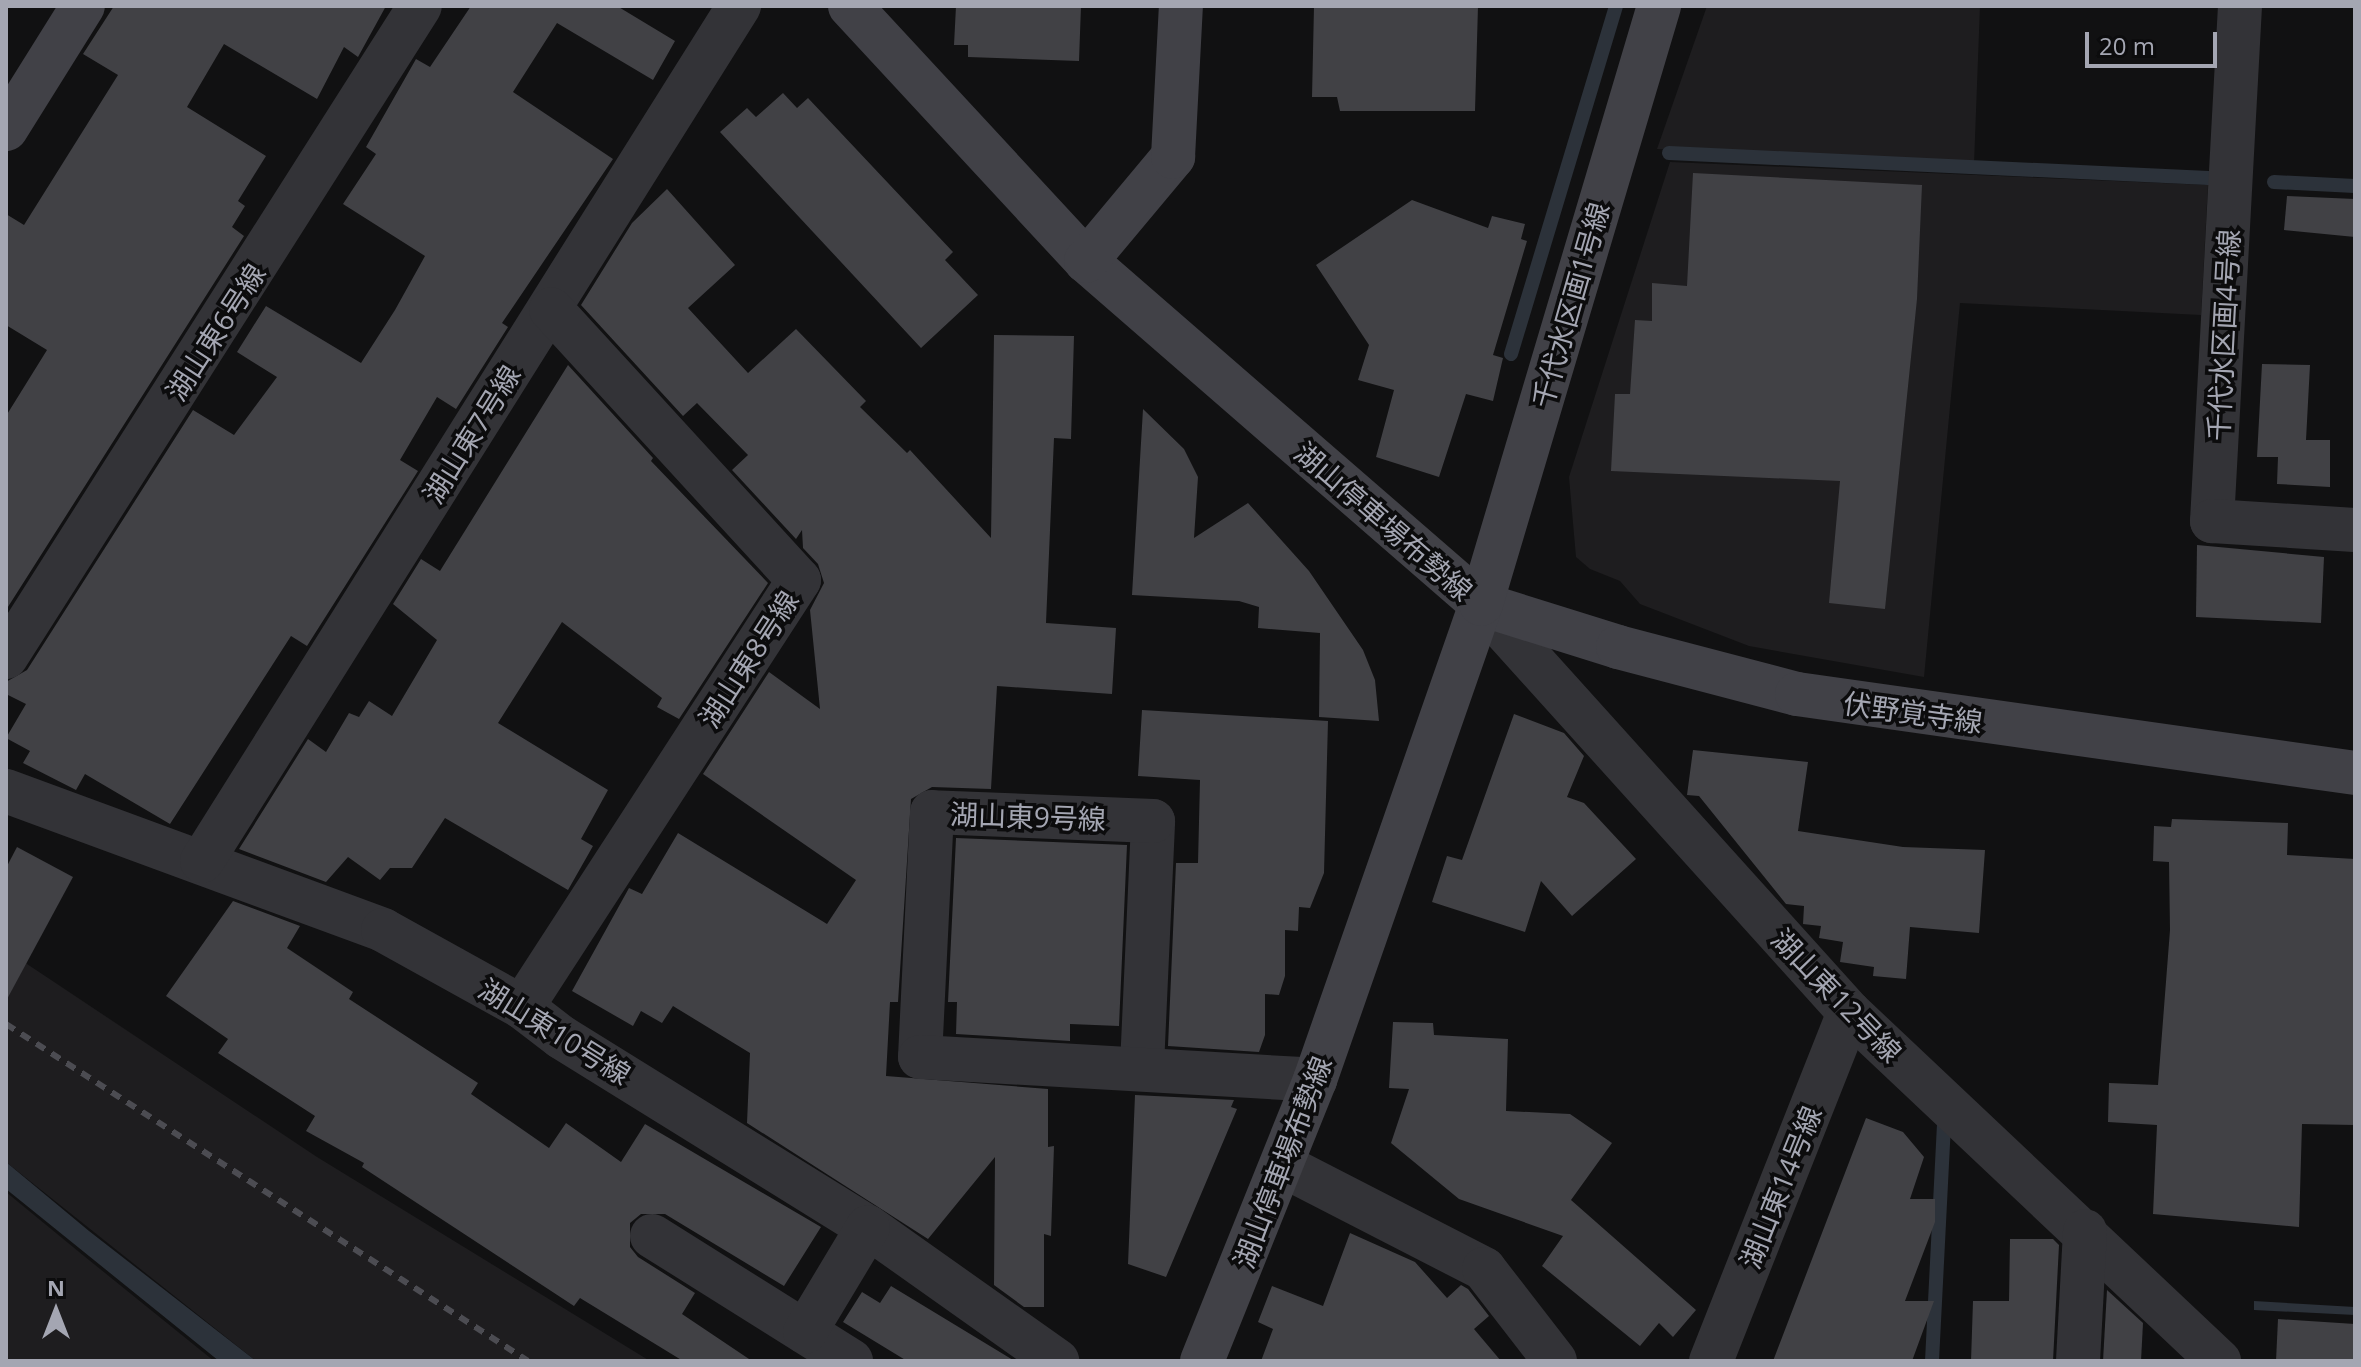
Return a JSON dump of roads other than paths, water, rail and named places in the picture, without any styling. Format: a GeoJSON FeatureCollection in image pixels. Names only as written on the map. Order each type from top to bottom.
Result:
{"type":"FeatureCollection","features":[{"type":"Feature","properties":{"kind":"main road","name":"湖山停車場布勢線"},"geometry":{"type":"LineString","coordinates":[[850,6],[1086,261],[1481,604],[1315,1080],[1202,1361]]}},
{"type":"Feature","properties":{"kind":"main road"},"geometry":{"type":"LineString","coordinates":[[1086,261],[1173,157],[1181,6]]}},
{"type":"Feature","properties":{"kind":"main road","name":"千代水区画1号線"},"geometry":{"type":"LineString","coordinates":[[1481,604],[1659,6]]}},
{"type":"Feature","properties":{"kind":"main road"},"geometry":{"type":"LineString","coordinates":[[6,129],[73,10]]}},
{"type":"Feature","properties":{"kind":"main road","name":"伏野覚寺線"},"geometry":{"type":"LineString","coordinates":[[1481,604],[1618,647],[1797,694],[2355,773]]}},
{"type":"Feature","properties":{"kind":"street","name":"湖山東6号線"},"geometry":{"type":"LineString","coordinates":[[6,657],[420,6]]}},
{"type":"Feature","properties":{"kind":"street","name":"湖山東7号線"},"geometry":{"type":"LineString","coordinates":[[202,861],[739,6]]}},
{"type":"Feature","properties":{"kind":"street","name":"千代水区画4号線"},"geometry":{"type":"LineString","coordinates":[[2240,6],[2212,521],[2355,530]]}},
{"type":"Feature","properties":{"kind":"street","name":"湖山東8号線"},"geometry":{"type":"LineString","coordinates":[[522,1007],[799,580],[551,309]]}},
{"type":"Feature","properties":{"kind":"street","name":"湖山東12号線"},"geometry":{"type":"LineString","coordinates":[[1481,604],[1849,1012],[2085,1231],[2219,1361]]}},
{"type":"Feature","properties":{"kind":"street","name":"湖山東10号線"},"geometry":{"type":"LineString","coordinates":[[6,791],[383,930],[522,1007],[561,1037],[868,1227],[1057,1361]]}},
{"type":"Feature","properties":{"kind":"street","name":"湖山東9号線"},"geometry":{"type":"LineString","coordinates":[[1142,1066],[1153,821],[932,812],[920,1057],[1142,1066],[1315,1080]]}},
{"type":"Feature","properties":{"kind":"street","name":"湖山東14号線"},"geometry":{"type":"LineString","coordinates":[[1711,1361],[1849,1012]]}},
{"type":"Feature","properties":{"kind":"street"},"geometry":{"type":"LineString","coordinates":[[1282,1165],[1484,1269],[1555,1361]]}},
{"type":"Feature","properties":{"kind":"street"},"geometry":{"type":"LineString","coordinates":[[805,1332],[868,1227]]}},
{"type":"Feature","properties":{"kind":"street"},"geometry":{"type":"LineString","coordinates":[[2078,1361],[2085,1231]]}},
{"type":"Feature","properties":{"kind":"street"},"geometry":{"type":"LineString","coordinates":[[652,1236],[851,1361]]}},
{"type":"Feature","properties":{"kind":"waterway"},"geometry":{"type":"LineString","coordinates":[[1511,354],[1616,6]]}},
{"type":"Feature","properties":{"kind":"waterway"},"geometry":{"type":"LineString","coordinates":[[1669,153],[2208,178]]}},
{"type":"Feature","properties":{"kind":"waterway"},"geometry":{"type":"LineString","coordinates":[[2274,182],[2355,186]]}},
{"type":"Feature","properties":{"kind":"waterway"},"geometry":{"type":"LineString","coordinates":[[1932,1361],[1944,1125]]}},
{"type":"Feature","properties":{"kind":"railway"},"geometry":{"type":"LineString","coordinates":[[6,1024],[528,1361]]}}]}
